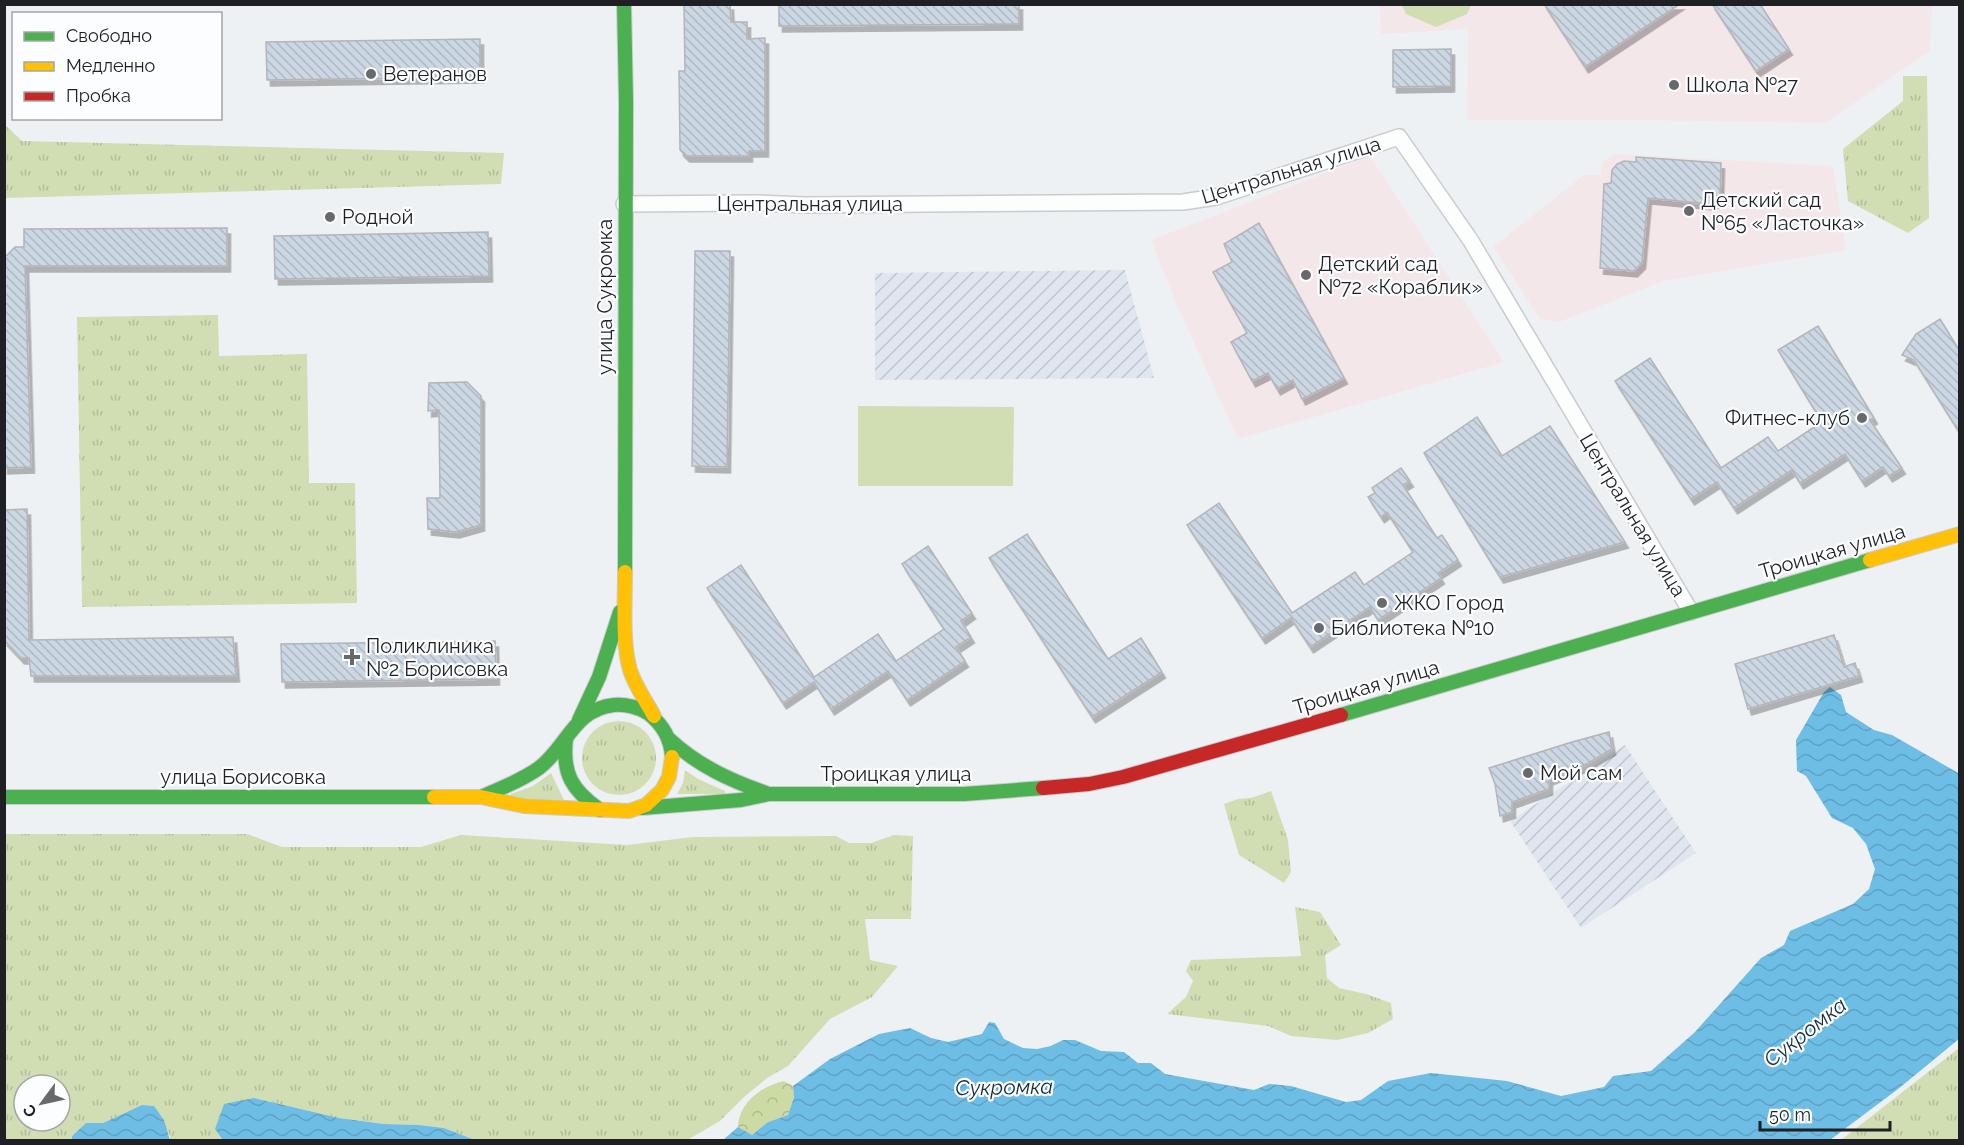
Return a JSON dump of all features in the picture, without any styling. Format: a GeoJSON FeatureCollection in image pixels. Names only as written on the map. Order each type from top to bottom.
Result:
{"type":"FeatureCollection","features":[{"type":"Feature","properties":{"kind":"street","name":"улица Сукромка"},"geometry":{"type":"LineString","coordinates":[[624,4],[626,101],[624,589],[628,660],[635,682],[654,716]]}},
{"type":"Feature","properties":{"kind":"street","name":"Центральная улица"},"geometry":{"type":"LineString","coordinates":[[624,204],[1183,202],[1216,196],[1399,137],[1471,241],[1691,612]]}},
{"type":"Feature","properties":{"kind":"street","name":"Троицкая улица"},"geometry":{"type":"LineString","coordinates":[[642,807],[741,800],[769,794],[971,794],[1089,784],[1213,752],[1959,534]]}},
{"type":"Feature","properties":{"kind":"street","name":"улица Сукромка"},"geometry":{"type":"LineString","coordinates":[[578,720],[599,677],[619,615],[624,589]]}},
{"type":"Feature","properties":{"kind":"street"},"geometry":{"type":"LineString","coordinates":[[627,705],[642,709],[654,716],[672,749],[670,774],[666,784],[642,807],[623,812],[528,807],[481,797],[522,780],[546,763],[578,720],[599,707],[627,705]]}},
{"type":"Feature","properties":{"kind":"street","name":"Троицкая улица"},"geometry":{"type":"LineString","coordinates":[[668,738],[710,772],[769,794]]}},
{"type":"Feature","properties":{"kind":"street"},"geometry":{"type":"LineString","coordinates":[[566,739],[565,759],[570,782],[586,801],[600,810]]}},
{"type":"Feature","properties":{"kind":"street","name":"улица Борисовка"},"geometry":{"type":"LineString","coordinates":[[4,797],[481,797]]}},
{"type":"Feature","properties":{"kind":"shaded area","name":"Школа №27"},"geometry":{"type":"Polygon","coordinates":[[[1380,5],[1932,5],[1930,51],[1825,123],[1467,120],[1468,29],[1381,34],[1380,5]]]}},
{"type":"Feature","properties":{"kind":"shaded area","name":"Детский сад №65 «Ласточка»"},"geometry":{"type":"Polygon","coordinates":[[[1614,154],[1833,166],[1846,250],[1664,281],[1559,322],[1540,319],[1493,247],[1584,175],[1601,175],[1602,162],[1614,154]]]}},
{"type":"Feature","properties":{"kind":"shaded area","name":"Детский сад №72 «Кораблик»"},"geometry":{"type":"Polygon","coordinates":[[[1370,156],[1504,362],[1238,439],[1179,310],[1151,240],[1370,156]]]}},
{"type":"Feature","properties":{"kind":"shaded area"},"geometry":{"type":"Polygon","coordinates":[[[1125,270],[1154,378],[875,380],[875,273],[1125,270]]]}},
{"type":"Feature","properties":{"kind":"shaded area"},"geometry":{"type":"Polygon","coordinates":[[[1625,745],[1696,853],[1581,928],[1510,821],[1625,745]]]}},
{"type":"Feature","properties":{"kind":"green space"},"geometry":{"type":"Polygon","coordinates":[[[1402,5],[1471,5],[1467,14],[1436,27],[1406,14],[1402,5]]]}},
{"type":"Feature","properties":{"kind":"green space"},"geometry":{"type":"Polygon","coordinates":[[[1903,76],[1927,76],[1929,218],[1908,233],[1848,201],[1843,149],[1903,101],[1903,76]]]}},
{"type":"Feature","properties":{"kind":"green space"},"geometry":{"type":"Polygon","coordinates":[[[4,124],[22,141],[504,153],[501,184],[5,198],[4,124]]]}},
{"type":"Feature","properties":{"kind":"green space"},"geometry":{"type":"Polygon","coordinates":[[[218,315],[219,356],[307,354],[309,483],[355,483],[357,603],[82,607],[77,317],[218,315]]]}},
{"type":"Feature","properties":{"kind":"green space"},"geometry":{"type":"Polygon","coordinates":[[[858,406],[1014,407],[1013,486],[858,486],[858,406]]]}},
{"type":"Feature","properties":{"kind":"green space"},"geometry":{"type":"Polygon","coordinates":[[[619,721],[633,724],[645,732],[653,744],[656,758],[653,772],[645,784],[633,792],[619,795],[605,792],[593,784],[585,772],[582,758],[585,744],[593,732],[605,724],[619,721]]]}},
{"type":"Feature","properties":{"kind":"green space"},"geometry":{"type":"Polygon","coordinates":[[[685,770],[698,779],[725,791],[725,794],[677,794],[683,783],[685,770]]]}},
{"type":"Feature","properties":{"kind":"green space"},"geometry":{"type":"Polygon","coordinates":[[[551,773],[564,800],[511,798],[511,794],[533,786],[551,773]]]}},
{"type":"Feature","properties":{"kind":"green space"},"geometry":{"type":"Polygon","coordinates":[[[1271,791],[1288,840],[1291,872],[1284,883],[1239,855],[1224,804],[1271,791]]]}},
{"type":"Feature","properties":{"kind":"green space"},"geometry":{"type":"Polygon","coordinates":[[[4,834],[247,834],[282,847],[421,847],[461,835],[627,845],[693,837],[836,836],[849,843],[871,843],[894,835],[913,836],[911,919],[865,919],[870,960],[898,966],[872,997],[830,1019],[788,1066],[767,1078],[720,1121],[689,1139],[475,1140],[444,1128],[339,1118],[254,1098],[223,1140],[170,1140],[154,1106],[142,1105],[103,1123],[86,1123],[72,1136],[72,1140],[5,1140],[4,834]]]}},
{"type":"Feature","properties":{"kind":"green space"},"geometry":{"type":"Polygon","coordinates":[[[1295,907],[1320,912],[1341,945],[1325,955],[1327,978],[1339,988],[1391,1003],[1393,1019],[1368,1033],[1337,1040],[1291,1036],[1268,1026],[1167,1014],[1186,997],[1193,981],[1186,971],[1191,960],[1301,956],[1295,907]]]}},
{"type":"Feature","properties":{"kind":"green space"},"geometry":{"type":"Polygon","coordinates":[[[1959,1048],[1959,1140],[1841,1140],[1959,1048]]]}},
{"type":"Feature","properties":{"kind":"green space"},"geometry":{"type":"Polygon","coordinates":[[[784,1081],[793,1086],[794,1096],[788,1115],[768,1122],[752,1136],[738,1127],[743,1110],[753,1097],[760,1091],[784,1081]]]}},
{"type":"Feature","properties":{"kind":"water","name":"Сукромка"},"geometry":{"type":"Polygon","coordinates":[[[1830,687],[1841,695],[1846,712],[1874,730],[1892,735],[1960,774],[1959,1039],[1830,1140],[723,1140],[738,1127],[752,1135],[768,1122],[788,1115],[794,1097],[793,1086],[830,1059],[879,1034],[910,1028],[931,1038],[948,1042],[982,1034],[989,1022],[995,1023],[1004,1039],[1023,1048],[1037,1049],[1063,1040],[1075,1040],[1101,1051],[1124,1052],[1138,1063],[1151,1063],[1165,1074],[1254,1090],[1269,1084],[1291,1086],[1346,1102],[1361,1100],[1388,1081],[1431,1073],[1507,1081],[1561,1096],[1604,1087],[1613,1076],[1651,1071],[1695,1032],[1761,958],[1784,945],[1790,931],[1853,904],[1869,889],[1875,869],[1866,844],[1853,828],[1832,818],[1806,776],[1797,771],[1796,740],[1824,692],[1830,687]]]}},
{"type":"Feature","properties":{"kind":"water"},"geometry":{"type":"Polygon","coordinates":[[[254,1098],[339,1118],[444,1128],[475,1140],[223,1140],[215,1129],[224,1104],[254,1098]]]}},
{"type":"Feature","properties":{"kind":"water"},"geometry":{"type":"Polygon","coordinates":[[[142,1105],[154,1106],[164,1120],[170,1140],[72,1140],[72,1136],[86,1123],[103,1123],[142,1105]]]}},
{"type":"Feature","properties":{"kind":"building"},"geometry":{"type":"Polygon","coordinates":[[[730,4],[731,22],[747,22],[747,39],[765,38],[765,151],[749,151],[749,156],[686,156],[680,150],[679,71],[685,71],[684,5],[730,4]]]}},
{"type":"Feature","properties":{"kind":"building"},"geometry":{"type":"Polygon","coordinates":[[[779,4],[1019,4],[1019,24],[779,26],[779,4]]]}},
{"type":"Feature","properties":{"kind":"building"},"geometry":{"type":"Polygon","coordinates":[[[1544,4],[1680,4],[1585,67],[1544,4]]]}},
{"type":"Feature","properties":{"kind":"building"},"geometry":{"type":"Polygon","coordinates":[[[1712,4],[1760,4],[1789,49],[1756,71],[1712,4]]]}},
{"type":"Feature","properties":{"kind":"building"},"geometry":{"type":"Polygon","coordinates":[[[480,39],[480,77],[267,80],[266,42],[480,39]]]}},
{"type":"Feature","properties":{"kind":"building"},"geometry":{"type":"Polygon","coordinates":[[[1451,49],[1451,86],[1393,87],[1393,50],[1451,49]]]}},
{"type":"Feature","properties":{"kind":"building"},"geometry":{"type":"Polygon","coordinates":[[[1636,157],[1721,163],[1720,197],[1716,202],[1710,204],[1648,198],[1642,263],[1634,271],[1600,268],[1604,184],[1611,183],[1612,170],[1617,164],[1624,161],[1636,162],[1636,157]]]}},
{"type":"Feature","properties":{"kind":"building"},"geometry":{"type":"Polygon","coordinates":[[[1259,223],[1344,378],[1302,399],[1293,380],[1277,389],[1268,373],[1252,381],[1231,342],[1247,333],[1213,272],[1232,262],[1224,244],[1259,223]]]}},
{"type":"Feature","properties":{"kind":"building"},"geometry":{"type":"Polygon","coordinates":[[[227,228],[227,266],[25,266],[31,467],[4,468],[4,266],[6,266],[5,257],[15,247],[24,247],[24,229],[227,228]]]}},
{"type":"Feature","properties":{"kind":"building"},"geometry":{"type":"Polygon","coordinates":[[[488,232],[489,276],[275,279],[274,236],[488,232]]]}},
{"type":"Feature","properties":{"kind":"building"},"geometry":{"type":"Polygon","coordinates":[[[695,251],[730,251],[727,467],[692,466],[695,251]]]}},
{"type":"Feature","properties":{"kind":"building"},"geometry":{"type":"Polygon","coordinates":[[[1940,319],[1959,350],[1959,432],[1914,360],[1902,355],[1916,334],[1940,319]]]}},
{"type":"Feature","properties":{"kind":"building"},"geometry":{"type":"Polygon","coordinates":[[[1818,326],[1874,418],[1870,420],[1902,468],[1889,476],[1883,467],[1862,481],[1845,454],[1800,483],[1792,470],[1734,508],[1717,482],[1691,499],[1615,381],[1650,358],[1721,468],[1768,437],[1778,451],[1822,422],[1778,350],[1818,326]]]}},
{"type":"Feature","properties":{"kind":"building"},"geometry":{"type":"Polygon","coordinates":[[[467,382],[481,396],[481,525],[456,532],[428,529],[427,498],[440,498],[439,410],[428,411],[429,383],[467,382]]]}},
{"type":"Feature","properties":{"kind":"building"},"geometry":{"type":"Polygon","coordinates":[[[1477,417],[1502,456],[1550,426],[1625,542],[1500,577],[1424,453],[1477,417]]]}},
{"type":"Feature","properties":{"kind":"building"},"geometry":{"type":"Polygon","coordinates":[[[1401,468],[1410,481],[1403,485],[1437,538],[1442,535],[1458,560],[1438,573],[1441,578],[1378,620],[1370,607],[1310,647],[1291,618],[1262,638],[1187,525],[1219,503],[1292,613],[1355,572],[1364,585],[1413,552],[1387,512],[1381,517],[1368,497],[1375,493],[1372,488],[1401,468]]]}},
{"type":"Feature","properties":{"kind":"building"},"geometry":{"type":"Polygon","coordinates":[[[27,509],[29,640],[233,637],[236,676],[31,676],[29,658],[21,658],[4,640],[4,510],[27,509]]]}},
{"type":"Feature","properties":{"kind":"building"},"geometry":{"type":"Polygon","coordinates":[[[1027,534],[1108,659],[1141,638],[1162,672],[1092,717],[989,558],[1027,534]]]}},
{"type":"Feature","properties":{"kind":"building"},"geometry":{"type":"Polygon","coordinates":[[[928,546],[972,613],[961,621],[971,637],[956,647],[965,661],[907,700],[888,671],[831,709],[814,682],[783,703],[707,588],[741,565],[814,677],[878,634],[896,661],[944,629],[902,564],[928,546]]]}},
{"type":"Feature","properties":{"kind":"building"},"geometry":{"type":"Polygon","coordinates":[[[1834,635],[1844,667],[1855,663],[1859,676],[1748,709],[1735,664],[1834,635]]]}},
{"type":"Feature","properties":{"kind":"building"},"geometry":{"type":"Polygon","coordinates":[[[495,641],[496,679],[282,682],[281,644],[495,641]]]}},
{"type":"Feature","properties":{"kind":"building","name":"Мой сам"},"geometry":{"type":"Polygon","coordinates":[[[1609,732],[1612,749],[1583,766],[1549,779],[1549,789],[1512,802],[1512,812],[1500,816],[1495,784],[1489,768],[1609,732]]]}},
{"type":"Feature","properties":{"kind":"traffic: fast"},"geometry":{"type":"LineString","coordinates":[[624,4],[626,101],[625,572]]}},
{"type":"Feature","properties":{"kind":"traffic: fast"},"geometry":{"type":"LineString","coordinates":[[1341,715],[1870,560]]}},
{"type":"Feature","properties":{"kind":"traffic: fast"},"geometry":{"type":"LineString","coordinates":[[579,720],[599,677],[620,612]]}},
{"type":"Feature","properties":{"kind":"traffic: fast"},"geometry":{"type":"LineString","coordinates":[[481,797],[532,773],[549,759],[580,721],[600,708],[614,705],[636,708],[654,718],[668,738],[672,757]]}},
{"type":"Feature","properties":{"kind":"traffic: fast"},"geometry":{"type":"LineString","coordinates":[[668,738],[691,757],[715,772],[769,794]]}},
{"type":"Feature","properties":{"kind":"traffic: fast"},"geometry":{"type":"LineString","coordinates":[[566,739],[566,762],[571,780],[582,795],[600,810]]}},
{"type":"Feature","properties":{"kind":"traffic: fast"},"geometry":{"type":"LineString","coordinates":[[642,808],[741,800],[769,794],[964,794],[1043,788]]}},
{"type":"Feature","properties":{"kind":"traffic: fast"},"geometry":{"type":"LineString","coordinates":[[4,797],[434,797]]}},
{"type":"Feature","properties":{"kind":"traffic: slow"},"geometry":{"type":"LineString","coordinates":[[1870,560],[1960,534]]}},
{"type":"Feature","properties":{"kind":"traffic: slow"},"geometry":{"type":"LineString","coordinates":[[625,572],[624,622],[627,659],[635,682],[654,716]]}},
{"type":"Feature","properties":{"kind":"traffic: slow"},"geometry":{"type":"LineString","coordinates":[[434,797],[481,797],[524,806],[629,811],[646,805],[662,790],[669,777],[672,757]]}},
{"type":"Feature","properties":{"kind":"traffic: jam"},"geometry":{"type":"LineString","coordinates":[[1043,788],[1089,784],[1123,777],[1341,715]]}},
{"type":"Feature","properties":{"kind":"place","name":"Ветеранов"},"geometry":{"type":"Point","coordinates":[371,74]}},
{"type":"Feature","properties":{"kind":"place","name":"Школа №27"},"geometry":{"type":"Point","coordinates":[1674,85]}},
{"type":"Feature","properties":{"kind":"place","name":"Детский сад №65 «Ласточка»"},"geometry":{"type":"Point","coordinates":[1689,211]}},
{"type":"Feature","properties":{"kind":"place","name":"Родной"},"geometry":{"type":"Point","coordinates":[330,217]}},
{"type":"Feature","properties":{"kind":"place","name":"Детский сад №72 «Кораблик»"},"geometry":{"type":"Point","coordinates":[1306,275]}},
{"type":"Feature","properties":{"kind":"place","name":"Фитнес-клуб"},"geometry":{"type":"Point","coordinates":[1862,418]}},
{"type":"Feature","properties":{"kind":"place","name":"ЖКО Город"},"geometry":{"type":"Point","coordinates":[1382,603]}},
{"type":"Feature","properties":{"kind":"place","name":"Библиотека №10"},"geometry":{"type":"Point","coordinates":[1319,628]}},
{"type":"Feature","properties":{"kind":"place","name":"Поликлиника №2 Борисовка"},"geometry":{"type":"Point","coordinates":[352,657]}},
{"type":"Feature","properties":{"kind":"place","name":"Мой сам"},"geometry":{"type":"Point","coordinates":[1528,773]}}]}
